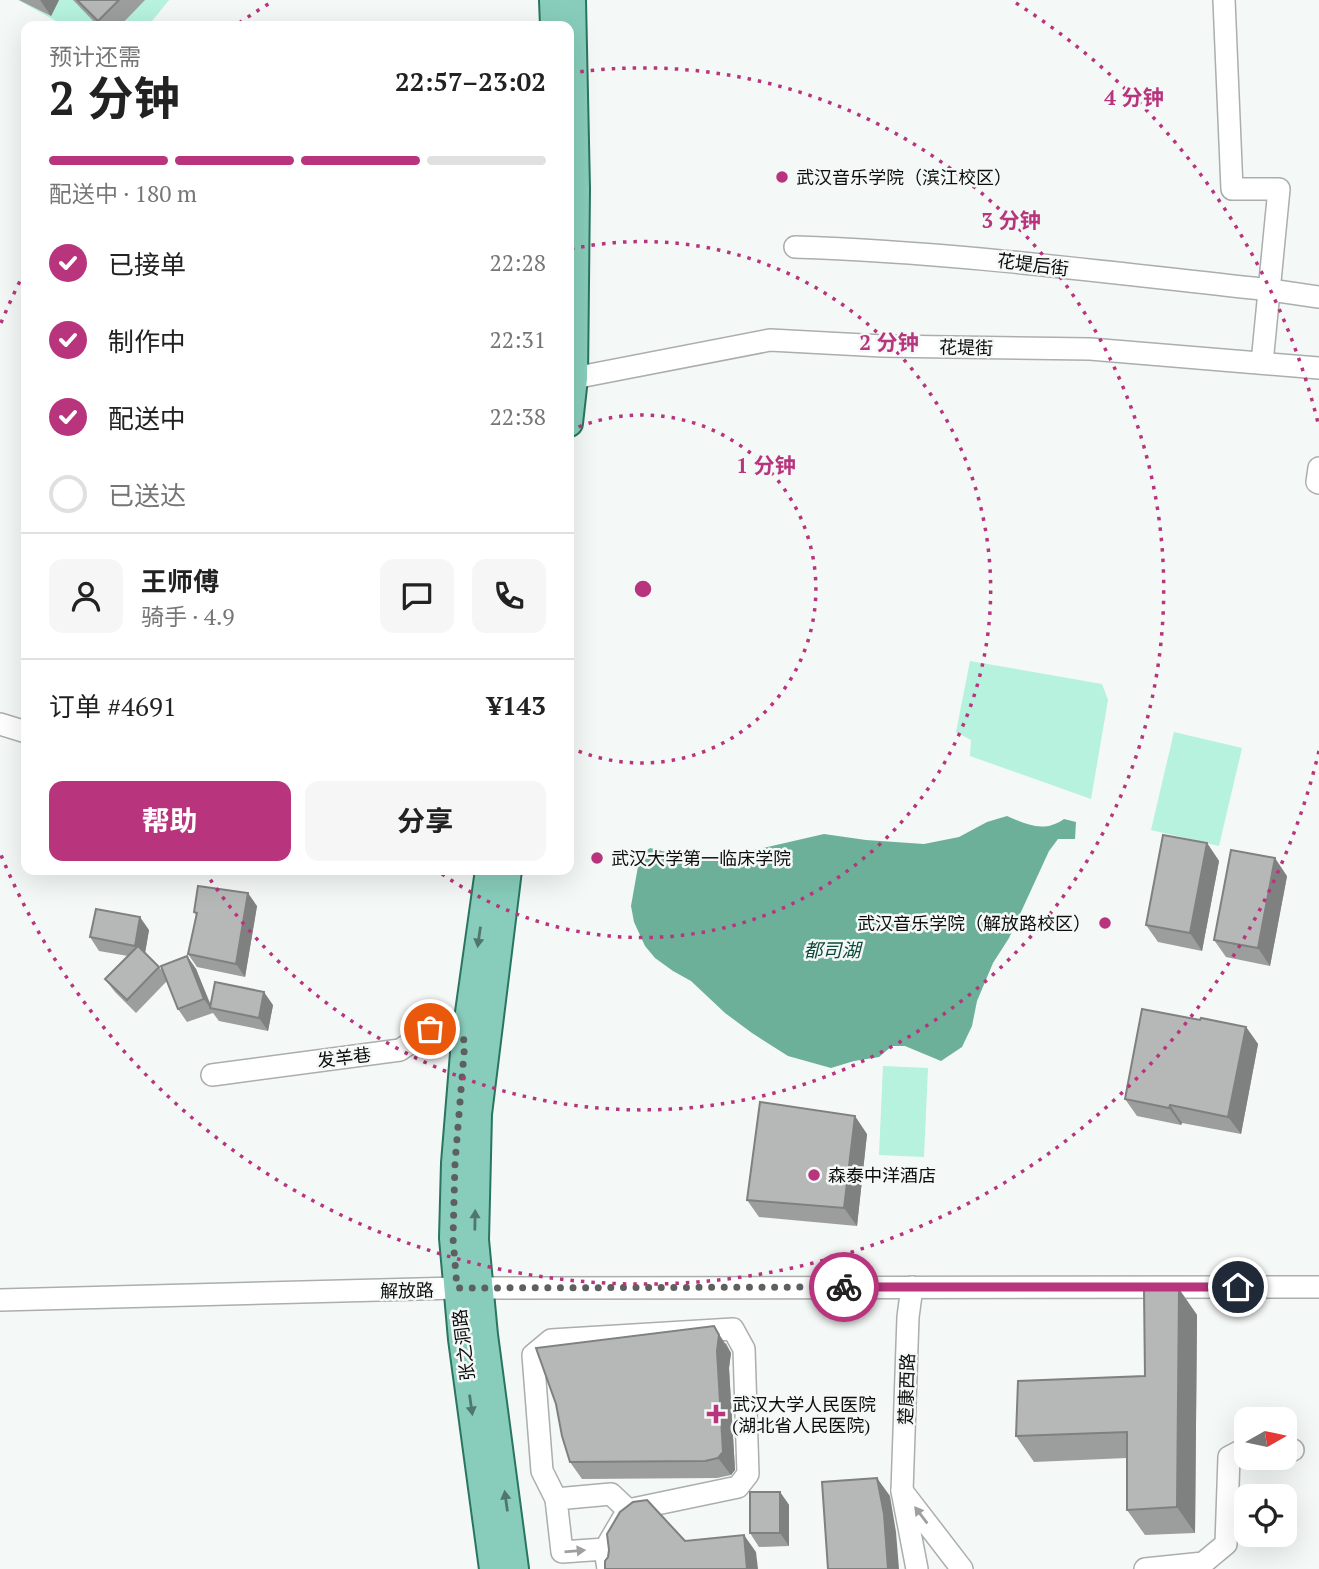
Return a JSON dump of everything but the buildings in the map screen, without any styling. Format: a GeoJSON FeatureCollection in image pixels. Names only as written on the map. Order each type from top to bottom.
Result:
{"type":"FeatureCollection","features":[{"type":"Feature","properties":{"kind":"main road"},"geometry":{"type":"LineString","coordinates":[[553,0],[554,21]]}},
{"type":"Feature","properties":{"kind":"main road"},"geometry":{"type":"LineString","coordinates":[[572,0],[572,21]]}},
{"type":"Feature","properties":{"kind":"main road","name":"张之洞路"},"geometry":{"type":"LineString","coordinates":[[488,875],[465,1041],[455,1163],[453,1238],[468,1288],[515,1569]]}},
{"type":"Feature","properties":{"kind":"main road","name":"张之洞路"},"geometry":{"type":"LineString","coordinates":[[493,1569],[462,1339],[475,1240],[478,1114],[507,875]]}},
{"type":"Feature","properties":{"kind":"street"},"geometry":{"type":"LineString","coordinates":[[1224,0],[1232,188],[1279,189],[1262,363]]}},
{"type":"Feature","properties":{"kind":"street","name":"花堤后街"},"geometry":{"type":"LineString","coordinates":[[795,247],[970,257],[1319,297]]}},
{"type":"Feature","properties":{"kind":"street","name":"花堤街"},"geometry":{"type":"LineString","coordinates":[[574,378],[770,340],[882,346],[1090,349],[1319,368]]}},
{"type":"Feature","properties":{"kind":"street"},"geometry":{"type":"LineString","coordinates":[[1319,468],[1319,483]]}},
{"type":"Feature","properties":{"kind":"street"},"geometry":{"type":"LineString","coordinates":[[0,724],[21,730]]}},
{"type":"Feature","properties":{"kind":"street","name":"发羊巷"},"geometry":{"type":"LineString","coordinates":[[212,1075],[400,1050],[430,1029],[454,1030],[465,1041]]}},
{"type":"Feature","properties":{"kind":"street","name":"楚康西路"},"geometry":{"type":"LineString","coordinates":[[912,1287],[908,1317],[902,1490],[918,1569]]}},
{"type":"Feature","properties":{"kind":"street","name":"解放路"},"geometry":{"type":"LineString","coordinates":[[0,1300],[468,1288],[1319,1287]]}},
{"type":"Feature","properties":{"kind":"street"},"geometry":{"type":"LineString","coordinates":[[733,1329],[744,1349],[748,1474],[738,1487],[628,1510],[607,1559],[562,1552],[556,1499],[542,1471],[533,1355],[551,1340],[733,1329]]}},
{"type":"Feature","properties":{"kind":"street"},"geometry":{"type":"LineString","coordinates":[[1145,1569],[1203,1563],[1226,1544],[1228,1457],[1234,1454]]}},
{"type":"Feature","properties":{"kind":"street"},"geometry":{"type":"LineString","coordinates":[[556,1499],[610,1489],[628,1510]]}},
{"type":"Feature","properties":{"kind":"street"},"geometry":{"type":"LineString","coordinates":[[902,1490],[962,1569]]}},
{"type":"Feature","properties":{"kind":"shaded area"},"geometry":{"type":"Polygon","coordinates":[[[18,0],[169,0],[152,21],[56,21],[18,0]]]}},
{"type":"Feature","properties":{"kind":"shaded area"},"geometry":{"type":"Polygon","coordinates":[[[970,661],[1102,684],[1108,700],[1091,799],[970,756],[971,740],[956,732],[970,661]]]}},
{"type":"Feature","properties":{"kind":"shaded area"},"geometry":{"type":"Polygon","coordinates":[[[1174,732],[1242,748],[1219,846],[1151,830],[1174,732]]]}},
{"type":"Feature","properties":{"kind":"shaded area"},"geometry":{"type":"Polygon","coordinates":[[[883,1066],[928,1068],[924,1157],[879,1155],[883,1066]]]}},
{"type":"Feature","properties":{"kind":"water","name":"都司湖"},"geometry":{"type":"Polygon","coordinates":[[[1007,816],[1043,827],[1064,819],[1076,822],[1075,839],[1058,839],[1049,851],[1009,938],[993,963],[977,1001],[972,1026],[962,1047],[941,1061],[905,1046],[892,1046],[879,1057],[831,1068],[788,1056],[725,1013],[691,981],[655,958],[645,946],[634,922],[631,906],[640,855],[650,848],[682,856],[719,858],[824,834],[924,844],[959,837],[987,822],[1007,816]]]}},
{"type":"Feature","properties":{"kind":"way so far"},"geometry":{"type":"LineString","coordinates":[[430,1029],[454,1030],[465,1041],[455,1163],[453,1238],[457,1288],[844,1287]]}},
{"type":"Feature","properties":{"kind":"place","name":"武汉音乐学院（滨江校区）"},"geometry":{"type":"Point","coordinates":[782,177]}},
{"type":"Feature","properties":{"kind":"place","name":"武汉大学第一临床学院"},"geometry":{"type":"Point","coordinates":[597,858]}},
{"type":"Feature","properties":{"kind":"place","name":"武汉音乐学院（解放路校区）"},"geometry":{"type":"Point","coordinates":[1105,923]}},
{"type":"Feature","properties":{"kind":"place","name":"森泰中洋酒店"},"geometry":{"type":"Point","coordinates":[814,1175]}},
{"type":"Feature","properties":{"kind":"place","name":"武汉大学人民医院 (湖北省人民医院)"},"geometry":{"type":"Point","coordinates":[716,1414]}},
{"type":"Feature","properties":{"kind":"route"},"geometry":{"type":"LineString","coordinates":[[844,1287],[1238,1287]]}}]}
